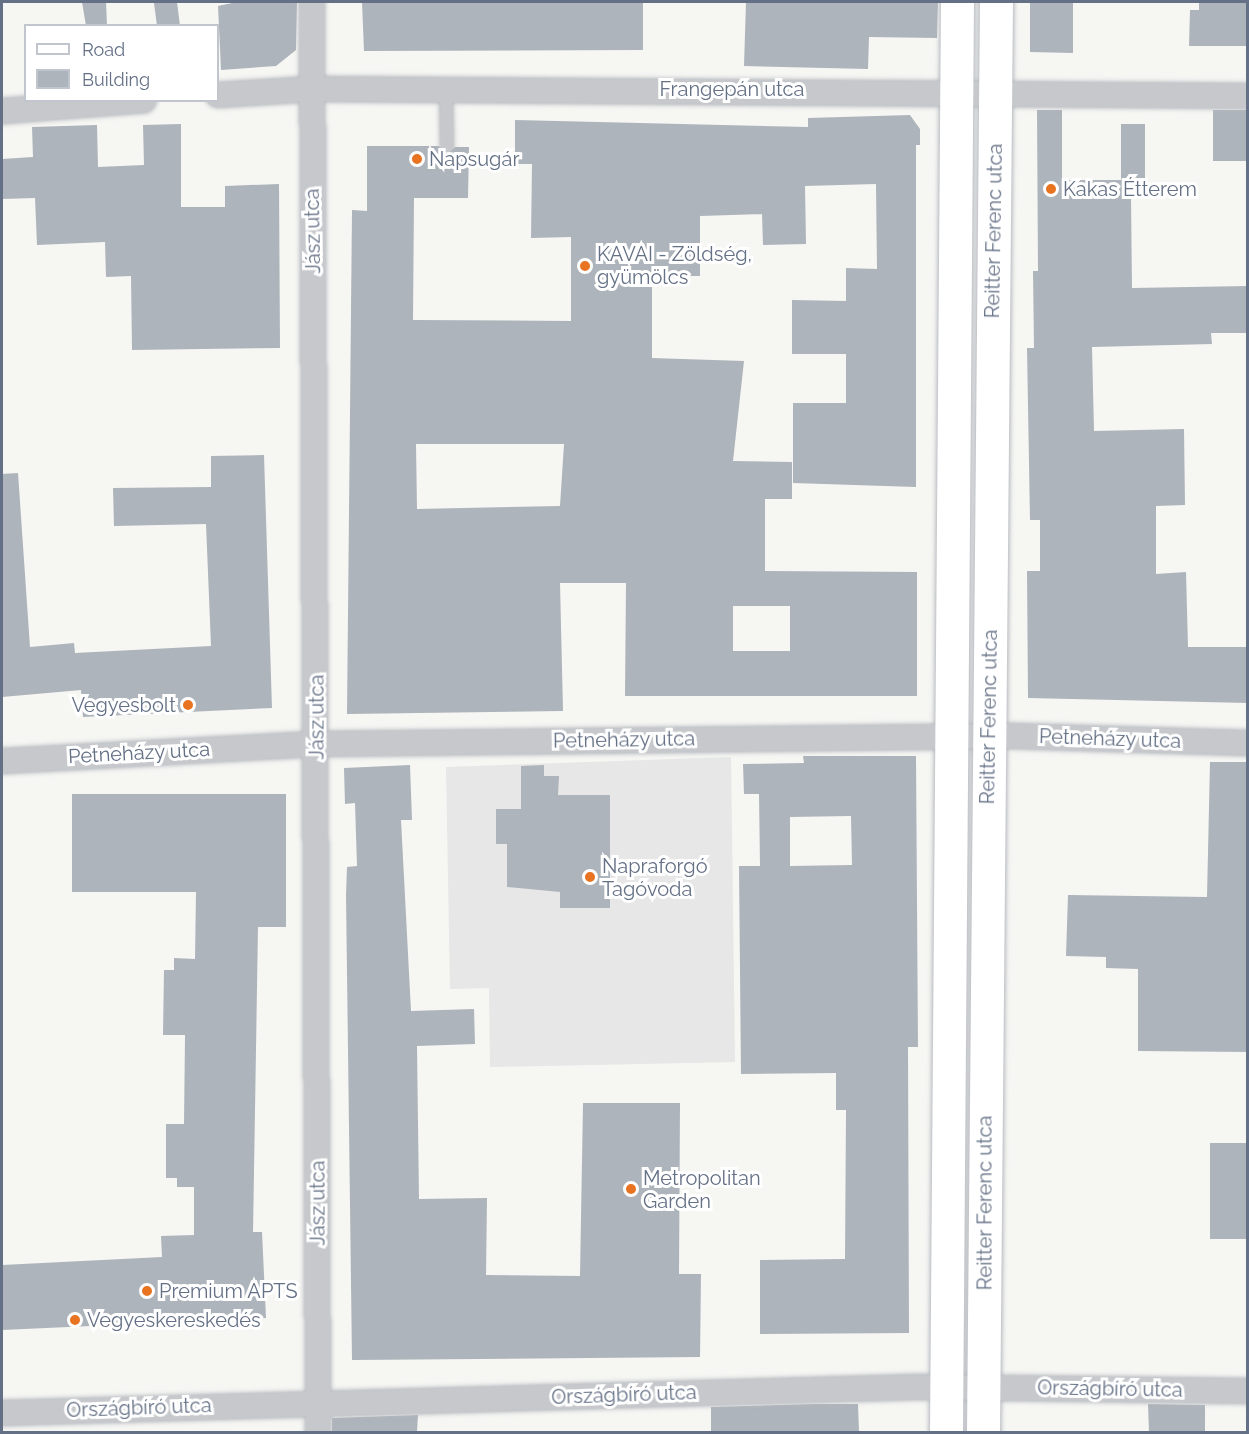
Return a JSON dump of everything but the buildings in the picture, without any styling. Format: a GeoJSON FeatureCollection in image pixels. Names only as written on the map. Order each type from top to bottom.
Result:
{"type":"FeatureCollection","features":[{"type":"Feature","properties":{"kind":"street","name":"Jász utca"},"geometry":{"type":"LineString","coordinates":[[312,2],[318,744],[318,1432]]}},
{"type":"Feature","properties":{"kind":"street","name":"Reitter Ferenc utca"},"geometry":{"type":"LineString","coordinates":[[946,1432],[948,736],[957,2]]}},
{"type":"Feature","properties":{"kind":"street","name":"Reitter Ferenc utca"},"geometry":{"type":"LineString","coordinates":[[983,1432],[996,2]]}},
{"type":"Feature","properties":{"kind":"street","name":"Frangepán utca"},"geometry":{"type":"LineString","coordinates":[[219,95],[312,88],[957,90],[1248,96]]}},
{"type":"Feature","properties":{"kind":"street"},"geometry":{"type":"LineString","coordinates":[[2,111],[118,102]]}},
{"type":"Feature","properties":{"kind":"street","name":"Petneházy utca"},"geometry":{"type":"LineString","coordinates":[[2,761],[318,744],[948,736],[1248,743]]}},
{"type":"Feature","properties":{"kind":"street","name":"Országbíró utca"},"geometry":{"type":"LineString","coordinates":[[2,1413],[983,1386],[1248,1392]]}},
{"type":"Feature","properties":{"kind":"lane"},"geometry":{"type":"LineString","coordinates":[[446,89],[447,147]]}},
{"type":"Feature","properties":{"kind":"shaded area","name":"Napraforgó Tagóvoda"},"geometry":{"type":"Polygon","coordinates":[[[731,757],[735,1062],[490,1067],[489,988],[450,989],[446,767],[731,757]]]}},
{"type":"Feature","properties":{"kind":"place","name":"Napsugár"},"geometry":{"type":"Point","coordinates":[417,159]}},
{"type":"Feature","properties":{"kind":"place","name":"Kakas Étterem"},"geometry":{"type":"Point","coordinates":[1051,189]}},
{"type":"Feature","properties":{"kind":"place","name":"KAVAI - Zöldség, gyümölcs"},"geometry":{"type":"Point","coordinates":[585,266]}},
{"type":"Feature","properties":{"kind":"place","name":"Vegyesbolt"},"geometry":{"type":"Point","coordinates":[188,705]}},
{"type":"Feature","properties":{"kind":"place","name":"Napraforgó Tagóvoda"},"geometry":{"type":"Point","coordinates":[590,877]}},
{"type":"Feature","properties":{"kind":"place","name":"Metropolitan Garden"},"geometry":{"type":"Point","coordinates":[631,1189]}},
{"type":"Feature","properties":{"kind":"place","name":"Premium APTS"},"geometry":{"type":"Point","coordinates":[147,1291]}},
{"type":"Feature","properties":{"kind":"place","name":"Vegyeskereskedés"},"geometry":{"type":"Point","coordinates":[75,1320]}}]}
